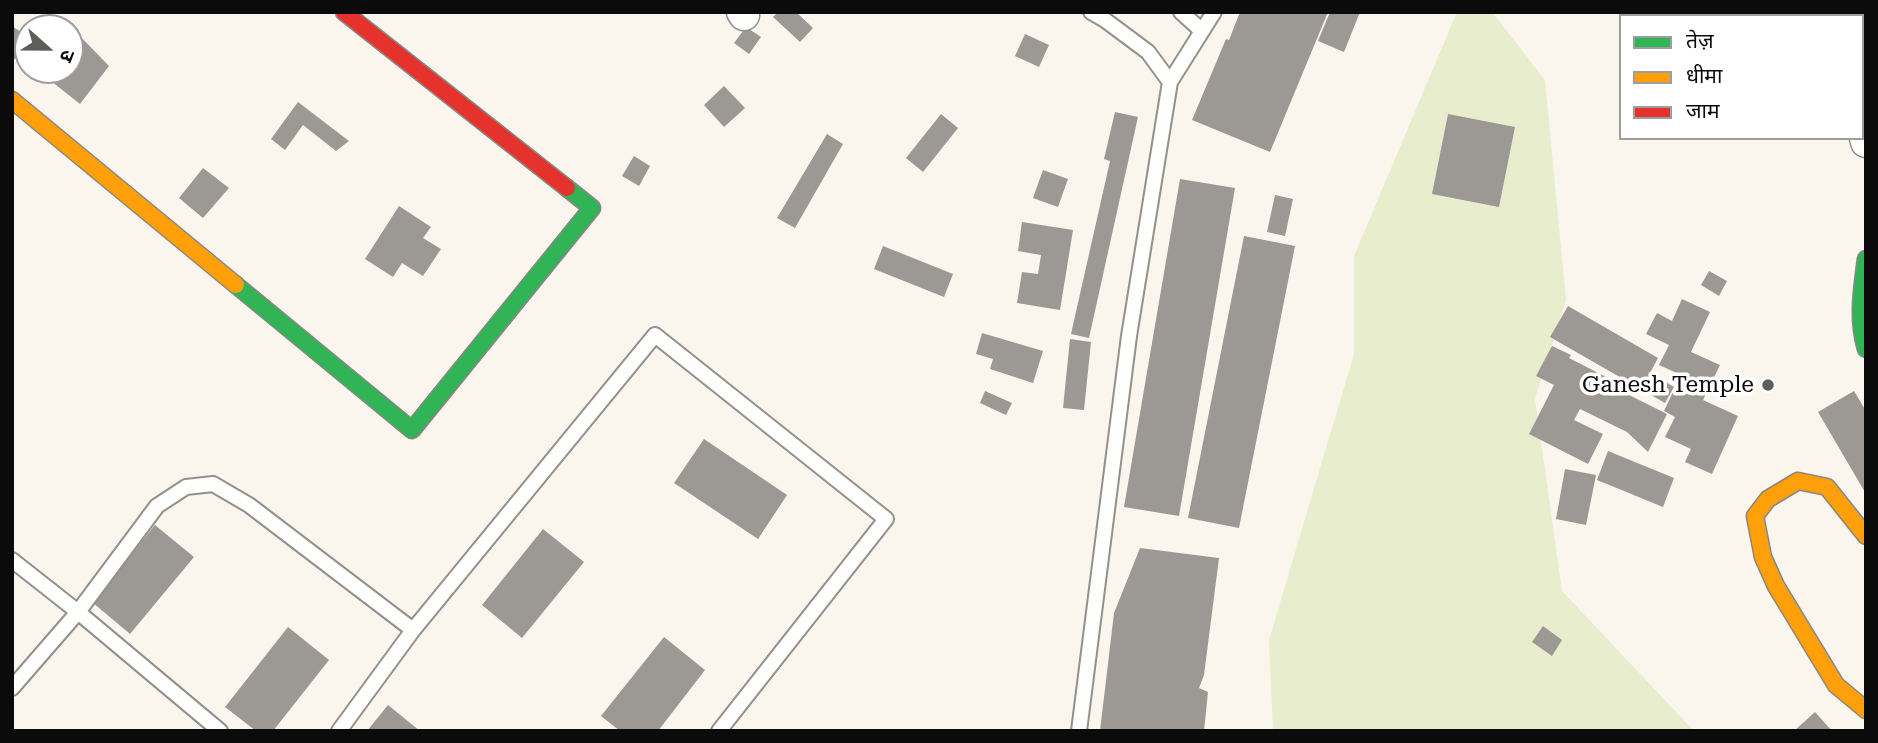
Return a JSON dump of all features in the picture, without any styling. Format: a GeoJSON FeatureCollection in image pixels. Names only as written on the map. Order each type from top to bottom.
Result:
{"type":"FeatureCollection","features":[{"type":"Feature","properties":{"kind":"street"},"geometry":{"type":"LineString","coordinates":[[12,100],[412,430],[593,208],[344,12]]}},
{"type":"Feature","properties":{"kind":"street"},"geometry":{"type":"LineString","coordinates":[[1866,259],[1860,309],[1866,349]]}},
{"type":"Feature","properties":{"kind":"street"},"geometry":{"type":"LineString","coordinates":[[1866,536],[1827,486],[1798,481],[1768,499],[1755,516],[1763,557],[1776,586],[1836,685],[1866,709]]}},
{"type":"Feature","properties":{"kind":"lane"},"geometry":{"type":"LineString","coordinates":[[1091,12],[1109,16],[1148,52],[1170,82]]}},
{"type":"Feature","properties":{"kind":"lane"},"geometry":{"type":"LineString","coordinates":[[1181,12],[1202,31]]}},
{"type":"Feature","properties":{"kind":"lane"},"geometry":{"type":"LineString","coordinates":[[1079,731],[1129,336],[1170,82],[1214,12]]}},
{"type":"Feature","properties":{"kind":"lane"},"geometry":{"type":"LineString","coordinates":[[338,731],[413,630],[654,335],[886,519],[719,731]]}},
{"type":"Feature","properties":{"kind":"lane"},"geometry":{"type":"LineString","coordinates":[[12,688],[78,612],[157,506],[186,487],[214,484],[249,505],[413,630]]}},
{"type":"Feature","properties":{"kind":"lane"},"geometry":{"type":"LineString","coordinates":[[12,560],[220,731]]}},
{"type":"Feature","properties":{"kind":"green space"},"geometry":{"type":"Polygon","coordinates":[[[1457,12],[1492,12],[1545,80],[1566,300],[1535,399],[1562,591],[1694,731],[1273,731],[1269,640],[1354,354],[1354,256],[1457,12]]]}},
{"type":"Feature","properties":{"kind":"building"},"geometry":{"type":"Polygon","coordinates":[[[778,12],[796,12],[813,28],[800,42],[773,17],[778,12]]]}},
{"type":"Feature","properties":{"kind":"building"},"geometry":{"type":"Polygon","coordinates":[[[1240,12],[1328,12],[1270,152],[1192,120],[1240,12]]]}},
{"type":"Feature","properties":{"kind":"building"},"geometry":{"type":"Polygon","coordinates":[[[1330,12],[1360,12],[1344,52],[1318,41],[1330,12]]]}},
{"type":"Feature","properties":{"kind":"building"},"geometry":{"type":"Polygon","coordinates":[[[12,26],[14,60],[12,62],[12,26]]]}},
{"type":"Feature","properties":{"kind":"building"},"geometry":{"type":"Polygon","coordinates":[[[746,27],[761,37],[749,54],[734,43],[746,27]]]}},
{"type":"Feature","properties":{"kind":"building"},"geometry":{"type":"Polygon","coordinates":[[[1025,34],[1049,45],[1039,67],[1015,56],[1025,34]]]}},
{"type":"Feature","properties":{"kind":"building"},"geometry":{"type":"Polygon","coordinates":[[[84,40],[109,66],[80,104],[55,84],[84,84],[84,40]]]}},
{"type":"Feature","properties":{"kind":"building"},"geometry":{"type":"Polygon","coordinates":[[[724,86],[745,108],[724,127],[704,105],[724,86]]]}},
{"type":"Feature","properties":{"kind":"building"},"geometry":{"type":"Polygon","coordinates":[[[298,102],[349,141],[336,151],[303,125],[285,150],[271,139],[298,102]]]}},
{"type":"Feature","properties":{"kind":"building"},"geometry":{"type":"Polygon","coordinates":[[[1115,112],[1138,117],[1089,338],[1071,334],[1110,161],[1104,159],[1115,112]]]}},
{"type":"Feature","properties":{"kind":"building"},"geometry":{"type":"Polygon","coordinates":[[[941,114],[958,128],[923,172],[906,158],[941,114]]]}},
{"type":"Feature","properties":{"kind":"building"},"geometry":{"type":"Polygon","coordinates":[[[1448,114],[1515,127],[1499,207],[1432,194],[1448,114]]]}},
{"type":"Feature","properties":{"kind":"building"},"geometry":{"type":"Polygon","coordinates":[[[827,134],[843,144],[795,228],[777,218],[827,134]]]}},
{"type":"Feature","properties":{"kind":"building"},"geometry":{"type":"Polygon","coordinates":[[[634,156],[650,166],[639,186],[622,176],[634,156]]]}},
{"type":"Feature","properties":{"kind":"building"},"geometry":{"type":"Polygon","coordinates":[[[203,168],[229,188],[203,218],[179,198],[203,168]]]}},
{"type":"Feature","properties":{"kind":"building"},"geometry":{"type":"Polygon","coordinates":[[[1043,170],[1068,179],[1058,207],[1033,198],[1043,170]]]}},
{"type":"Feature","properties":{"kind":"building"},"geometry":{"type":"Polygon","coordinates":[[[1180,179],[1235,188],[1179,516],[1124,507],[1180,179]]]}},
{"type":"Feature","properties":{"kind":"building"},"geometry":{"type":"Polygon","coordinates":[[[1275,195],[1293,199],[1285,236],[1267,232],[1275,195]]]}},
{"type":"Feature","properties":{"kind":"building"},"geometry":{"type":"Polygon","coordinates":[[[399,206],[431,227],[423,238],[441,249],[423,276],[402,263],[393,277],[365,259],[399,206]]]}},
{"type":"Feature","properties":{"kind":"building"},"geometry":{"type":"Polygon","coordinates":[[[1022,222],[1073,230],[1060,310],[1017,303],[1022,272],[1038,274],[1041,255],[1018,251],[1022,222]]]}},
{"type":"Feature","properties":{"kind":"building"},"geometry":{"type":"Polygon","coordinates":[[[1244,236],[1295,246],[1239,528],[1188,518],[1244,236]]]}},
{"type":"Feature","properties":{"kind":"building"},"geometry":{"type":"Polygon","coordinates":[[[883,246],[953,274],[944,297],[874,269],[883,246]]]}},
{"type":"Feature","properties":{"kind":"building"},"geometry":{"type":"Polygon","coordinates":[[[1709,271],[1727,281],[1719,296],[1701,285],[1709,271]]]}},
{"type":"Feature","properties":{"kind":"building"},"geometry":{"type":"Polygon","coordinates":[[[1682,299],[1710,312],[1691,352],[1720,365],[1703,400],[1738,416],[1712,474],[1685,462],[1691,449],[1665,437],[1675,417],[1664,411],[1681,375],[1659,365],[1669,345],[1646,334],[1657,313],[1672,321],[1682,299]]]}},
{"type":"Feature","properties":{"kind":"building"},"geometry":{"type":"Polygon","coordinates":[[[1568,306],[1658,358],[1650,373],[1674,387],[1665,403],[1550,337],[1568,306]]]}},
{"type":"Feature","properties":{"kind":"building"},"geometry":{"type":"Polygon","coordinates":[[[982,333],[1043,351],[1033,383],[990,369],[993,359],[976,354],[982,333]]]}},
{"type":"Feature","properties":{"kind":"building"},"geometry":{"type":"Polygon","coordinates":[[[1070,339],[1091,342],[1084,410],[1063,408],[1070,339]]]}},
{"type":"Feature","properties":{"kind":"building"},"geometry":{"type":"Polygon","coordinates":[[[1552,346],[1612,380],[1609,385],[1667,414],[1648,452],[1627,432],[1580,409],[1574,420],[1603,434],[1588,464],[1529,434],[1554,385],[1536,376],[1552,346]]]}},
{"type":"Feature","properties":{"kind":"building"},"geometry":{"type":"Polygon","coordinates":[[[985,391],[1012,403],[1006,415],[980,403],[985,391]]]}},
{"type":"Feature","properties":{"kind":"building"},"geometry":{"type":"Polygon","coordinates":[[[1854,391],[1866,411],[1866,494],[1818,412],[1854,391]]]}},
{"type":"Feature","properties":{"kind":"building"},"geometry":{"type":"Polygon","coordinates":[[[704,439],[787,495],[758,539],[674,483],[704,439]]]}},
{"type":"Feature","properties":{"kind":"building"},"geometry":{"type":"Polygon","coordinates":[[[1608,451],[1674,478],[1663,507],[1597,480],[1608,451]]]}},
{"type":"Feature","properties":{"kind":"building"},"geometry":{"type":"Polygon","coordinates":[[[1565,469],[1596,475],[1586,525],[1556,519],[1565,469]]]}},
{"type":"Feature","properties":{"kind":"building"},"geometry":{"type":"Polygon","coordinates":[[[155,525],[194,557],[130,634],[92,602],[155,525]]]}},
{"type":"Feature","properties":{"kind":"building"},"geometry":{"type":"Polygon","coordinates":[[[543,529],[584,562],[522,638],[482,605],[543,529]]]}},
{"type":"Feature","properties":{"kind":"building"},"geometry":{"type":"Polygon","coordinates":[[[1140,548],[1219,558],[1204,675],[1199,688],[1208,692],[1204,731],[1100,731],[1114,613],[1140,548]]]}},
{"type":"Feature","properties":{"kind":"building"},"geometry":{"type":"Polygon","coordinates":[[[1543,626],[1562,640],[1552,656],[1532,642],[1543,626]]]}},
{"type":"Feature","properties":{"kind":"building"},"geometry":{"type":"Polygon","coordinates":[[[288,627],[329,660],[273,731],[256,731],[225,707],[288,627]]]}},
{"type":"Feature","properties":{"kind":"building"},"geometry":{"type":"Polygon","coordinates":[[[664,637],[705,670],[658,731],[620,731],[601,716],[664,637]]]}},
{"type":"Feature","properties":{"kind":"building"},"geometry":{"type":"Polygon","coordinates":[[[388,705],[420,731],[367,731],[388,705]]]}},
{"type":"Feature","properties":{"kind":"building"},"geometry":{"type":"Polygon","coordinates":[[[1815,712],[1832,731],[1794,731],[1815,712]]]}},
{"type":"Feature","properties":{"kind":"traffic: fast"},"geometry":{"type":"LineString","coordinates":[[236,285],[412,430],[592,208],[567,188]]}},
{"type":"Feature","properties":{"kind":"traffic: fast"},"geometry":{"type":"LineString","coordinates":[[1866,259],[1861,316],[1866,349]]}},
{"type":"Feature","properties":{"kind":"traffic: slow"},"geometry":{"type":"LineString","coordinates":[[12,100],[236,285]]}},
{"type":"Feature","properties":{"kind":"traffic: slow"},"geometry":{"type":"LineString","coordinates":[[1866,536],[1827,487],[1798,481],[1768,499],[1755,516],[1763,557],[1776,586],[1836,685],[1866,710]]}},
{"type":"Feature","properties":{"kind":"traffic: jam"},"geometry":{"type":"LineString","coordinates":[[344,12],[567,188]]}},
{"type":"Feature","properties":{"kind":"place","name":"Ganesh Temple"},"geometry":{"type":"Point","coordinates":[1768,385]}}]}
